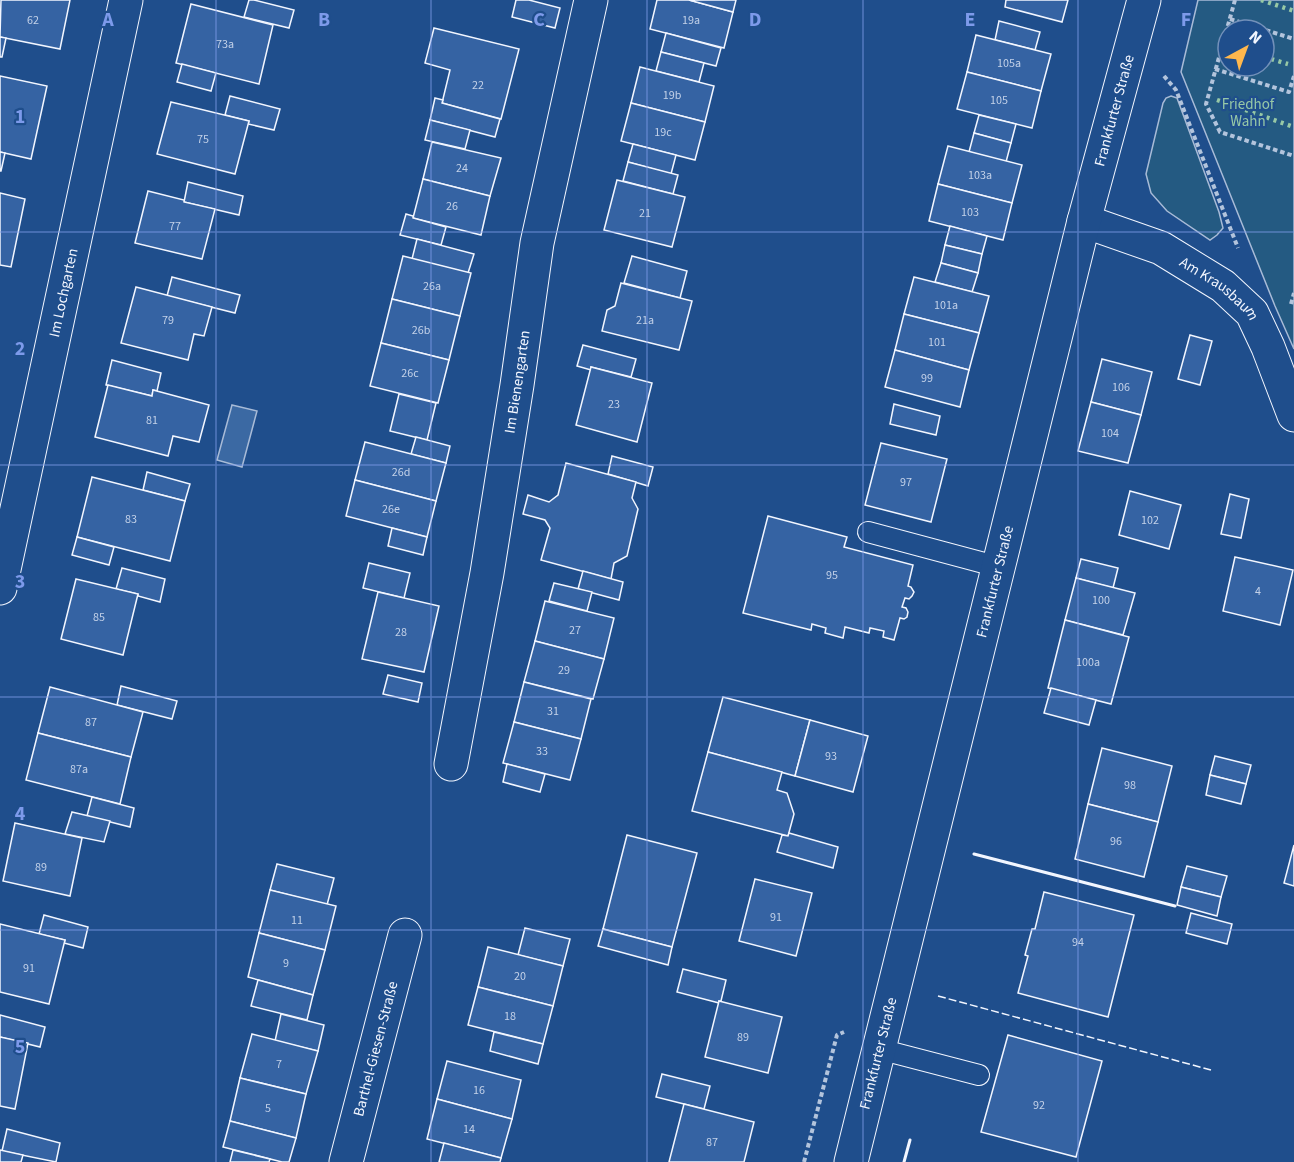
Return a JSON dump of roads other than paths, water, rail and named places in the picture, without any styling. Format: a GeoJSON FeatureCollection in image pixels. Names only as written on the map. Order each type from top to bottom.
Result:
{"type":"FeatureCollection","features":[{"type":"Feature","properties":{"kind":"street","name":"Im Lochgarten"},"geometry":{"type":"LineString","coordinates":[[0,588],[126,0]]}},
{"type":"Feature","properties":{"kind":"street","name":"Im Bienengarten"},"geometry":{"type":"LineString","coordinates":[[451,764],[487,573],[537,243],[591,0]]}},
{"type":"Feature","properties":{"kind":"street","name":"Frankfurter Straße"},"geometry":{"type":"LineString","coordinates":[[851,1162],[1084,221],[1144,0]]}},
{"type":"Feature","properties":{"kind":"street","name":"Am Krausbaum"},"geometry":{"type":"LineString","coordinates":[[1084,221],[1161,248],[1223,286],[1252,313],[1268,347],[1294,415]]}},
{"type":"Feature","properties":{"kind":"street","name":"Barthel-Giesen-Straße"},"geometry":{"type":"LineString","coordinates":[[346,1162],[405,935]]}},
{"type":"Feature","properties":{"kind":"lane"},"geometry":{"type":"LineString","coordinates":[[868,532],[999,567]]}},
{"type":"Feature","properties":{"kind":"lane"},"geometry":{"type":"LineString","coordinates":[[879,1049],[979,1075]]}},
{"type":"Feature","properties":{"kind":"park label","name":"Friedhof Wahn"},"geometry":{"type":"Point","coordinates":[1248,112]}}]}
